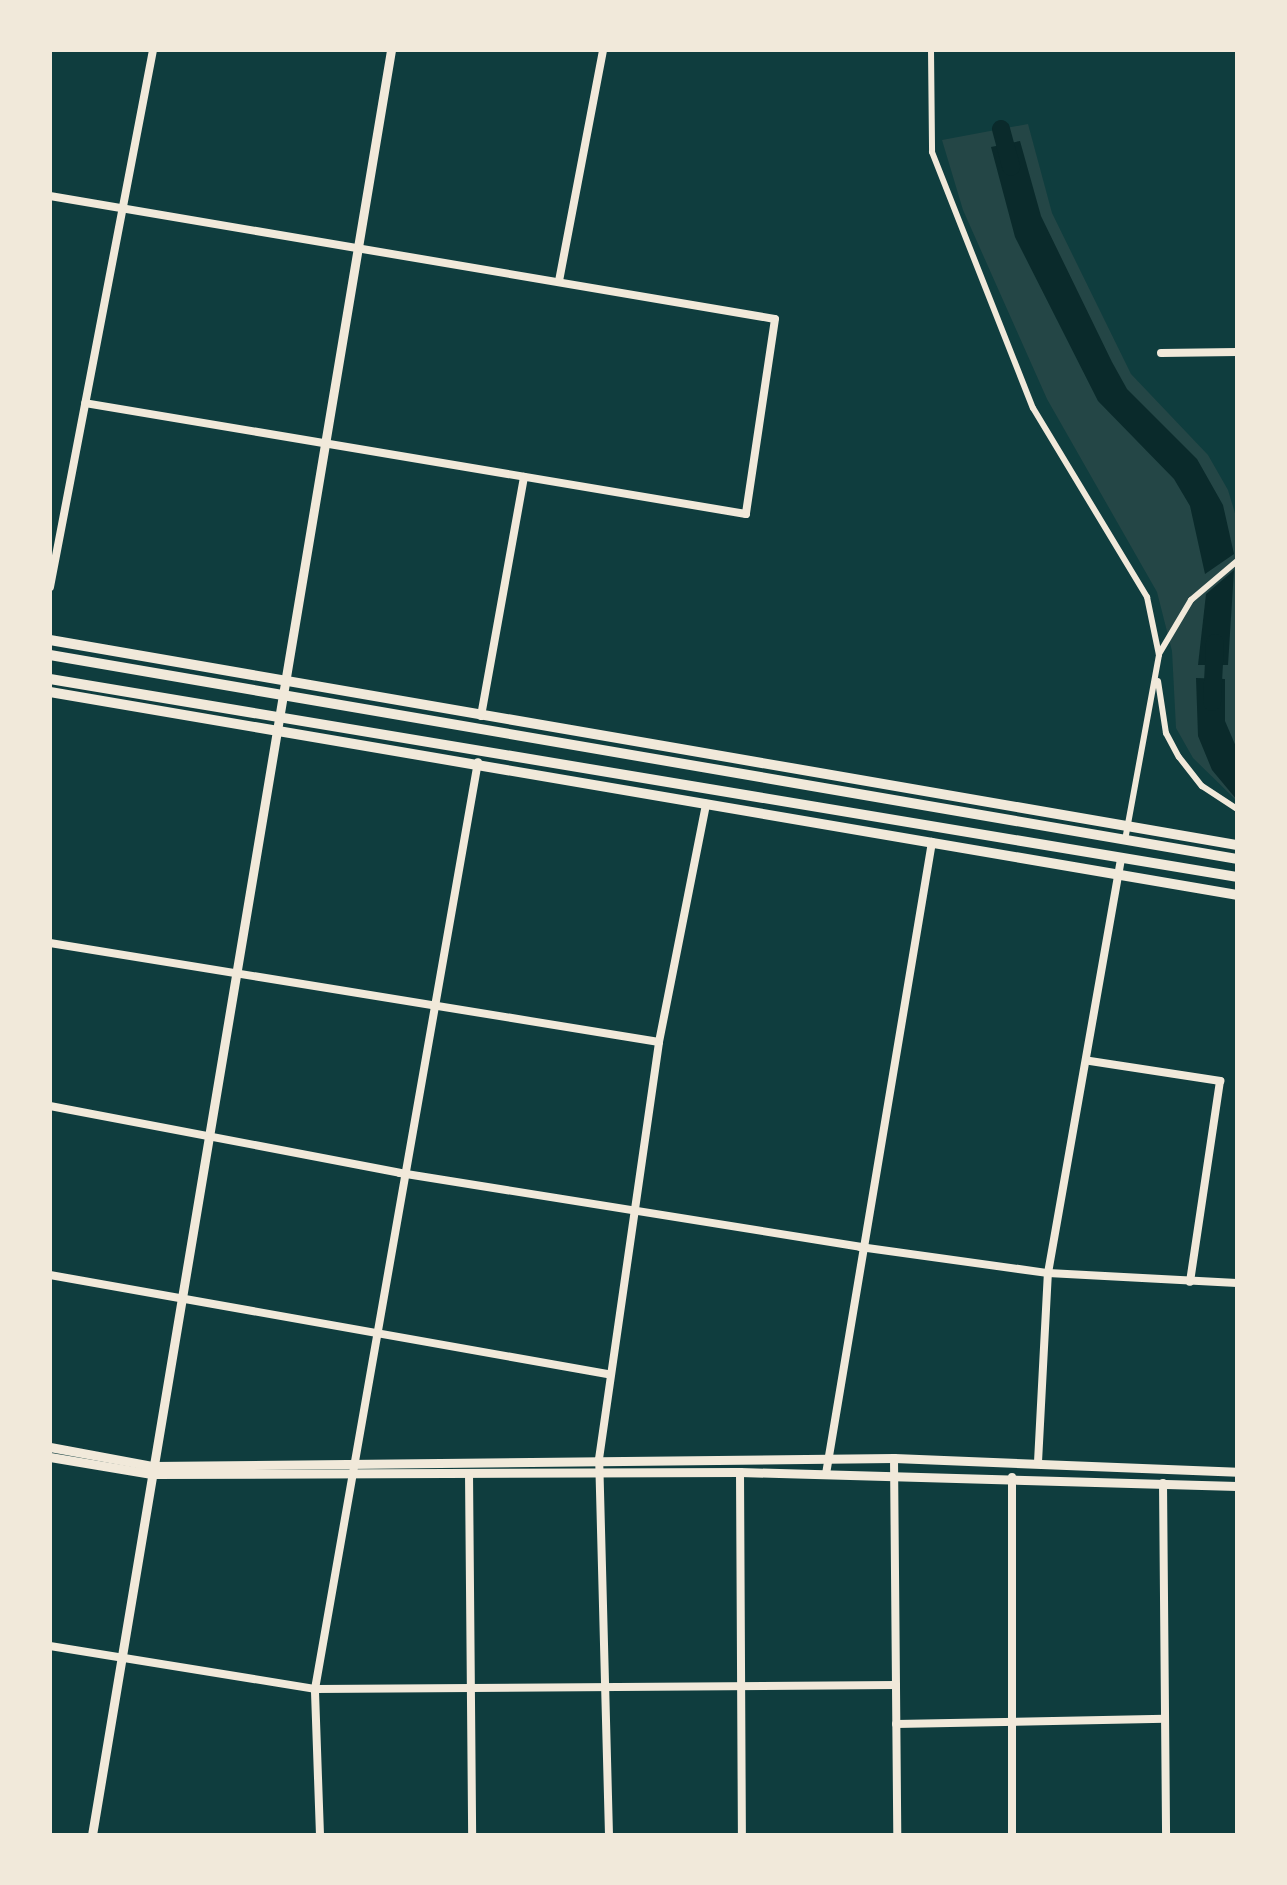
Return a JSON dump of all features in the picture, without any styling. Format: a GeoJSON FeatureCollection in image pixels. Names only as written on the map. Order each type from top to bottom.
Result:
{"type":"FeatureCollection","features":[{"type":"Feature","properties":{"kind":"main road"},"geometry":{"type":"LineString","coordinates":[[92,1835],[288,690],[391,50]]}},
{"type":"Feature","properties":{"kind":"main road"},"geometry":{"type":"LineString","coordinates":[[50,640],[288,690],[1237,859]]}},
{"type":"Feature","properties":{"kind":"main road"},"geometry":{"type":"LineString","coordinates":[[50,655],[481,716],[1237,845]]}},
{"type":"Feature","properties":{"kind":"main road"},"geometry":{"type":"LineString","coordinates":[[50,679],[1237,878]]}},
{"type":"Feature","properties":{"kind":"main road"},"geometry":{"type":"LineString","coordinates":[[50,692],[478,762],[1235,895]]}},
{"type":"Feature","properties":{"kind":"main road"},"geometry":{"type":"LineString","coordinates":[[50,1447],[152,1470]]}},
{"type":"Feature","properties":{"kind":"main road"},"geometry":{"type":"LineString","coordinates":[[50,1457],[152,1470],[599,1459],[894,1458],[1237,1472]]}},
{"type":"Feature","properties":{"kind":"main road"},"geometry":{"type":"LineString","coordinates":[[354,1468],[470,1473],[1012,1477],[1237,1486]]}},
{"type":"Feature","properties":{"kind":"street"},"geometry":{"type":"LineString","coordinates":[[50,587],[153,50]]}},
{"type":"Feature","properties":{"kind":"street"},"geometry":{"type":"LineString","coordinates":[[558,281],[602,50]]}},
{"type":"Feature","properties":{"kind":"street"},"geometry":{"type":"LineString","coordinates":[[931,50],[932,152],[1033,408],[1146,598],[1159,654],[1157,699],[1166,733],[1202,786],[1237,809]]}},
{"type":"Feature","properties":{"kind":"street"},"geometry":{"type":"LineString","coordinates":[[50,196],[775,318],[746,514],[85,403]]}},
{"type":"Feature","properties":{"kind":"street"},"geometry":{"type":"LineString","coordinates":[[1160,353],[1237,352]]}},
{"type":"Feature","properties":{"kind":"street"},"geometry":{"type":"LineString","coordinates":[[481,716],[524,477]]}},
{"type":"Feature","properties":{"kind":"street"},"geometry":{"type":"LineString","coordinates":[[1124,841],[1159,654],[1180,615],[1214,575],[1237,561]]}},
{"type":"Feature","properties":{"kind":"street"},"geometry":{"type":"LineString","coordinates":[[320,1835],[315,1689],[478,762]]}},
{"type":"Feature","properties":{"kind":"street"},"geometry":{"type":"LineString","coordinates":[[609,1835],[599,1459],[608,1374],[659,1042],[706,802]]}},
{"type":"Feature","properties":{"kind":"street"},"geometry":{"type":"LineString","coordinates":[[826,1474],[860,1247],[932,842]]}},
{"type":"Feature","properties":{"kind":"street"},"geometry":{"type":"LineString","coordinates":[[1038,1462],[1048,1273],[1090,1061],[1122,860]]}},
{"type":"Feature","properties":{"kind":"street"},"geometry":{"type":"LineString","coordinates":[[50,942],[659,1042]]}},
{"type":"Feature","properties":{"kind":"street"},"geometry":{"type":"LineString","coordinates":[[1090,1061],[1220,1081],[1190,1282]]}},
{"type":"Feature","properties":{"kind":"street"},"geometry":{"type":"LineString","coordinates":[[50,1106],[405,1174],[633,1206],[860,1247],[1048,1273],[1237,1283]]}},
{"type":"Feature","properties":{"kind":"street"},"geometry":{"type":"LineString","coordinates":[[50,1275],[608,1374]]}},
{"type":"Feature","properties":{"kind":"street"},"geometry":{"type":"LineString","coordinates":[[894,1458],[897,1835]]}},
{"type":"Feature","properties":{"kind":"street"},"geometry":{"type":"LineString","coordinates":[[740,1472],[742,1835]]}},
{"type":"Feature","properties":{"kind":"street"},"geometry":{"type":"LineString","coordinates":[[470,1473],[472,1835]]}},
{"type":"Feature","properties":{"kind":"street"},"geometry":{"type":"LineString","coordinates":[[1012,1477],[1012,1835]]}},
{"type":"Feature","properties":{"kind":"street"},"geometry":{"type":"LineString","coordinates":[[1163,1483],[1166,1835]]}},
{"type":"Feature","properties":{"kind":"street"},"geometry":{"type":"LineString","coordinates":[[50,1646],[315,1689],[896,1685]]}},
{"type":"Feature","properties":{"kind":"street"},"geometry":{"type":"LineString","coordinates":[[896,1724],[1165,1719]]}},
{"type":"Feature","properties":{"kind":"shaded area"},"geometry":{"type":"Polygon","coordinates":[[[1028,124],[1052,213],[1131,374],[1208,455],[1228,490],[1237,520],[1237,801],[1193,758],[1176,728],[1172,651],[1157,592],[1047,399],[963,210],[942,140],[1028,124]]]}},
{"type":"Feature","properties":{"kind":"shaded area"},"geometry":{"type":"Polygon","coordinates":[[[1020,141],[1041,216],[1127,389],[1197,459],[1223,505],[1234,554],[1205,574],[1190,506],[1174,479],[1098,401],[1015,237],[991,147],[1020,141]]]}},
{"type":"Feature","properties":{"kind":"shaded area"},"geometry":{"type":"Polygon","coordinates":[[[1234,570],[1228,665],[1198,665],[1206,594],[1234,570]]]}},
{"type":"Feature","properties":{"kind":"shaded area"},"geometry":{"type":"Polygon","coordinates":[[[1196,678],[1225,679],[1225,721],[1237,749],[1237,800],[1212,770],[1198,736],[1196,678]]]}},
{"type":"Feature","properties":{"kind":"waterway"},"geometry":{"type":"LineString","coordinates":[[1001,129],[1011,167]]}},
{"type":"Feature","properties":{"kind":"waterway"},"geometry":{"type":"LineString","coordinates":[[1212,702],[1215,643]]}}]}
